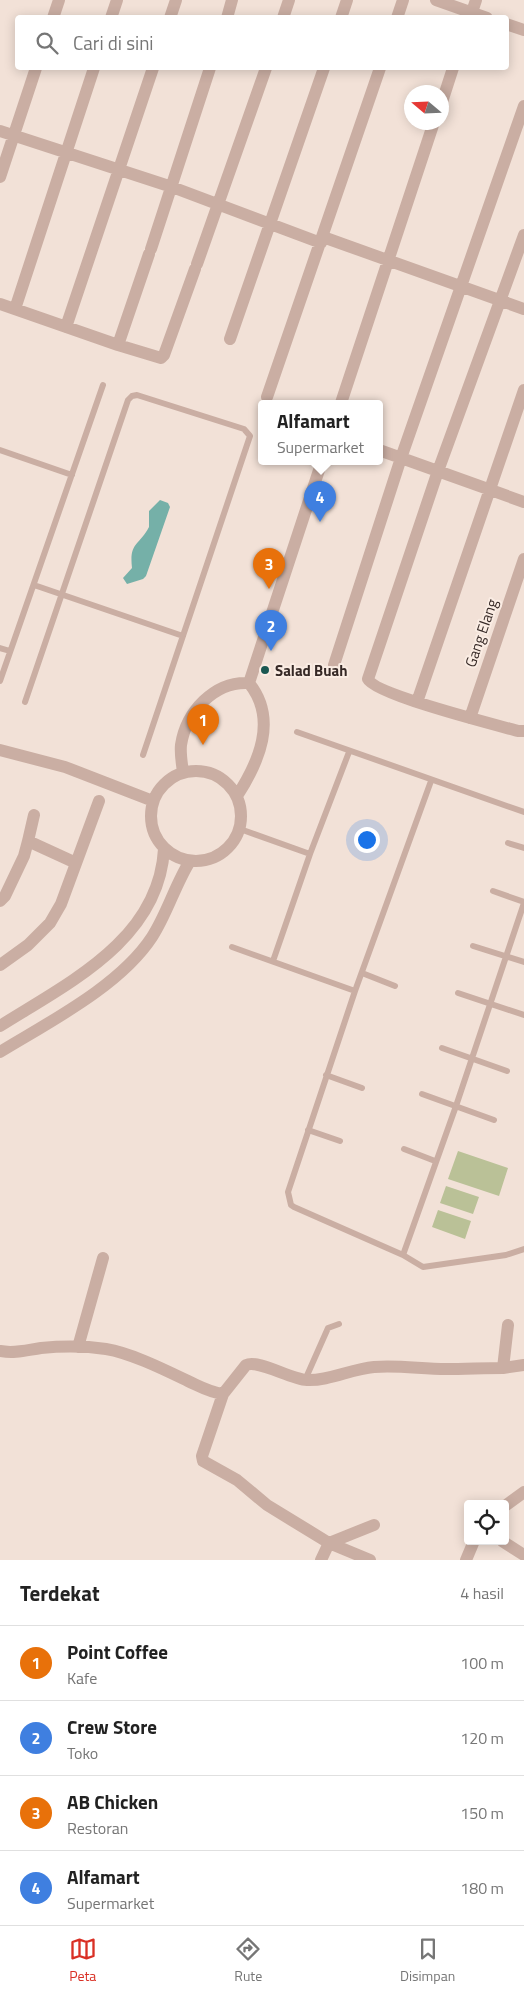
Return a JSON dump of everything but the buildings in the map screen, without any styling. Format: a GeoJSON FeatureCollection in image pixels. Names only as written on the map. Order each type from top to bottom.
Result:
{"type":"FeatureCollection","features":[{"type":"Feature","properties":{"kind":"street"},"geometry":{"type":"LineString","coordinates":[[54,15],[59,0]]}},
{"type":"Feature","properties":{"kind":"street"},"geometry":{"type":"LineString","coordinates":[[112,15],[117,0]]}},
{"type":"Feature","properties":{"kind":"street"},"geometry":{"type":"LineString","coordinates":[[171,15],[176,0]]}},
{"type":"Feature","properties":{"kind":"street"},"geometry":{"type":"LineString","coordinates":[[228,15],[232,0]]}},
{"type":"Feature","properties":{"kind":"street"},"geometry":{"type":"LineString","coordinates":[[284,15],[289,0]]}},
{"type":"Feature","properties":{"kind":"street"},"geometry":{"type":"LineString","coordinates":[[342,15],[347,0]]}},
{"type":"Feature","properties":{"kind":"street"},"geometry":{"type":"LineString","coordinates":[[398,15],[403,0]]}},
{"type":"Feature","properties":{"kind":"street"},"geometry":{"type":"LineString","coordinates":[[436,0],[472,10]]}},
{"type":"Feature","properties":{"kind":"street"},"geometry":{"type":"LineString","coordinates":[[509,25],[524,30]]}},
{"type":"Feature","properties":{"kind":"street"},"geometry":{"type":"LineString","coordinates":[[0,177],[35,70]]}},
{"type":"Feature","properties":{"kind":"street"},"geometry":{"type":"LineString","coordinates":[[15,309],[64,154],[93,70]]}},
{"type":"Feature","properties":{"kind":"street"},"geometry":{"type":"LineString","coordinates":[[66,327],[152,70]]}},
{"type":"Feature","properties":{"kind":"street"},"geometry":{"type":"LineString","coordinates":[[118,345],[172,188],[209,70]]}},
{"type":"Feature","properties":{"kind":"street"},"geometry":{"type":"LineString","coordinates":[[0,304],[157,358],[164,355],[265,70]]}},
{"type":"Feature","properties":{"kind":"street"},"geometry":{"type":"LineString","coordinates":[[230,340],[323,70]]}},
{"type":"Feature","properties":{"kind":"street"},"geometry":{"type":"LineString","coordinates":[[267,398],[379,70]]}},
{"type":"Feature","properties":{"kind":"street"},"geometry":{"type":"LineString","coordinates":[[448,85],[452,70]]}},
{"type":"Feature","properties":{"kind":"street"},"geometry":{"type":"LineString","coordinates":[[334,664],[401,458],[524,106]]}},
{"type":"Feature","properties":{"kind":"street"},"geometry":{"type":"LineString","coordinates":[[342,400],[431,130]]}},
{"type":"Feature","properties":{"kind":"street"},"geometry":{"type":"LineString","coordinates":[[0,131],[64,154],[172,188],[270,225],[388,261],[524,309]]}},
{"type":"Feature","properties":{"kind":"street"},"geometry":{"type":"LineString","coordinates":[[524,234],[438,471],[368,679],[374,686],[417,702],[470,718],[524,731]]}},
{"type":"Feature","properties":{"kind":"street"},"geometry":{"type":"LineString","coordinates":[[417,702],[524,390]]}},
{"type":"Feature","properties":{"kind":"street"},"geometry":{"type":"LineString","coordinates":[[383,451],[524,502]]}},
{"type":"Feature","properties":{"kind":"street"},"geometry":{"type":"LineString","coordinates":[[249,682],[321,465]]}},
{"type":"Feature","properties":{"kind":"street","name":"Gang Elang"},"geometry":{"type":"LineString","coordinates":[[470,718],[524,559]]}},
{"type":"Feature","properties":{"kind":"street"},"geometry":{"type":"LineString","coordinates":[[183,772],[181,746],[192,715],[212,693],[228,685],[249,682]]}},
{"type":"Feature","properties":{"kind":"street"},"geometry":{"type":"LineString","coordinates":[[237,796],[256,765],[261,750],[263,717],[258,695],[249,682]]}},
{"type":"Feature","properties":{"kind":"street"},"geometry":{"type":"LineString","coordinates":[[0,750],[65,767],[153,801]]}},
{"type":"Feature","properties":{"kind":"street"},"geometry":{"type":"LineString","coordinates":[[183,772],[208,772],[220,777],[230,785],[241,806],[240,829],[226,851],[215,858],[203,861],[190,861],[176,857],[164,849],[152,827],[153,801],[165,783],[183,772]]}},
{"type":"Feature","properties":{"kind":"street"},"geometry":{"type":"LineString","coordinates":[[0,965],[28,945],[50,923],[61,904],[99,801]]}},
{"type":"Feature","properties":{"kind":"street"},"geometry":{"type":"LineString","coordinates":[[0,901],[5,896],[24,856],[34,815]]}},
{"type":"Feature","properties":{"kind":"street"},"geometry":{"type":"LineString","coordinates":[[28,841],[76,863]]}},
{"type":"Feature","properties":{"kind":"street"},"geometry":{"type":"LineString","coordinates":[[0,1026],[73,981],[117,947],[136,927],[156,890],[163,868],[164,849]]}},
{"type":"Feature","properties":{"kind":"street"},"geometry":{"type":"LineString","coordinates":[[0,1052],[89,998],[133,960],[153,936],[190,861]]}},
{"type":"Feature","properties":{"kind":"street"},"geometry":{"type":"LineString","coordinates":[[78,1347],[102,1258]]}},
{"type":"Feature","properties":{"kind":"street"},"geometry":{"type":"LineString","coordinates":[[503,1368],[508,1325]]}},
{"type":"Feature","properties":{"kind":"street"},"geometry":{"type":"LineString","coordinates":[[0,1351],[12,1353],[42,1348],[78,1347],[108,1350],[131,1357],[188,1381],[206,1392],[223,1394]]}},
{"type":"Feature","properties":{"kind":"street"},"geometry":{"type":"LineString","coordinates":[[370,1560],[329,1543],[267,1505],[237,1480],[203,1461],[202,1456],[223,1394],[246,1365],[256,1362],[276,1372],[305,1380],[324,1379],[349,1371],[377,1367],[503,1368],[524,1364]]}},
{"type":"Feature","properties":{"kind":"street"},"geometry":{"type":"LineString","coordinates":[[509,1503],[524,1492]]}},
{"type":"Feature","properties":{"kind":"street"},"geometry":{"type":"LineString","coordinates":[[321,1560],[329,1543],[374,1524]]}},
{"type":"Feature","properties":{"kind":"street"},"geometry":{"type":"LineString","coordinates":[[466,1560],[472,1545]]}},
{"type":"Feature","properties":{"kind":"street"},"geometry":{"type":"LineString","coordinates":[[508,1545],[524,1555]]}},
{"type":"Feature","properties":{"kind":"lane"},"geometry":{"type":"LineString","coordinates":[[0,682],[103,385]]}},
{"type":"Feature","properties":{"kind":"lane"},"geometry":{"type":"LineString","coordinates":[[25,702],[61,593],[132,396],[137,395],[244,429],[250,436],[143,754]]}},
{"type":"Feature","properties":{"kind":"lane"},"geometry":{"type":"LineString","coordinates":[[0,450],[72,475]]}},
{"type":"Feature","properties":{"kind":"lane"},"geometry":{"type":"LineString","coordinates":[[34,585],[183,636]]}},
{"type":"Feature","properties":{"kind":"lane"},"geometry":{"type":"LineString","coordinates":[[0,648],[10,651]]}},
{"type":"Feature","properties":{"kind":"lane"},"geometry":{"type":"LineString","coordinates":[[297,732],[431,781],[524,812]]}},
{"type":"Feature","properties":{"kind":"lane"},"geometry":{"type":"LineString","coordinates":[[273,961],[310,854],[349,752]]}},
{"type":"Feature","properties":{"kind":"lane"},"geometry":{"type":"LineString","coordinates":[[431,781],[288,1186],[291,1205],[403,1255],[420,1266],[427,1268],[506,1255],[524,1249]]}},
{"type":"Feature","properties":{"kind":"lane"},"geometry":{"type":"LineString","coordinates":[[240,829],[310,854]]}},
{"type":"Feature","properties":{"kind":"lane"},"geometry":{"type":"LineString","coordinates":[[508,843],[524,848]]}},
{"type":"Feature","properties":{"kind":"lane"},"geometry":{"type":"LineString","coordinates":[[403,1255],[456,1106],[524,902],[493,891]]}},
{"type":"Feature","properties":{"kind":"lane"},"geometry":{"type":"LineString","coordinates":[[473,946],[524,962]]}},
{"type":"Feature","properties":{"kind":"lane"},"geometry":{"type":"LineString","coordinates":[[232,947],[355,992]]}},
{"type":"Feature","properties":{"kind":"lane"},"geometry":{"type":"LineString","coordinates":[[362,973],[395,986]]}},
{"type":"Feature","properties":{"kind":"lane"},"geometry":{"type":"LineString","coordinates":[[458,993],[524,1015]]}},
{"type":"Feature","properties":{"kind":"lane"},"geometry":{"type":"LineString","coordinates":[[442,1048],[507,1071]]}},
{"type":"Feature","properties":{"kind":"lane"},"geometry":{"type":"LineString","coordinates":[[326,1076],[362,1088]]}},
{"type":"Feature","properties":{"kind":"lane"},"geometry":{"type":"LineString","coordinates":[[422,1094],[494,1120]]}},
{"type":"Feature","properties":{"kind":"lane"},"geometry":{"type":"LineString","coordinates":[[308,1130],[340,1141]]}},
{"type":"Feature","properties":{"kind":"lane"},"geometry":{"type":"LineString","coordinates":[[404,1149],[435,1161]]}},
{"type":"Feature","properties":{"kind":"lane"},"geometry":{"type":"LineString","coordinates":[[305,1380],[328,1328],[339,1324]]}},
{"type":"Feature","properties":{"kind":"green space"},"geometry":{"type":"Polygon","coordinates":[[[458,1151],[508,1168],[499,1196],[448,1179],[458,1151]]]}},
{"type":"Feature","properties":{"kind":"green space"},"geometry":{"type":"Polygon","coordinates":[[[446,1186],[479,1197],[473,1214],[440,1203],[446,1186]]]}},
{"type":"Feature","properties":{"kind":"green space"},"geometry":{"type":"Polygon","coordinates":[[[438,1210],[471,1221],[465,1239],[432,1227],[438,1210]]]}},
{"type":"Feature","properties":{"kind":"water"},"geometry":{"type":"Polygon","coordinates":[[[160,500],[168,503],[170,507],[146,576],[143,579],[127,584],[123,578],[132,568],[133,549],[149,527],[149,511],[160,500]]]}},
{"type":"Feature","properties":{"kind":"place","name":"Alfamart"},"geometry":{"type":"Point","coordinates":[320,522]}},
{"type":"Feature","properties":{"kind":"place","name":"AB Chicken"},"geometry":{"type":"Point","coordinates":[269,589]}},
{"type":"Feature","properties":{"kind":"place","name":"Crew Store"},"geometry":{"type":"Point","coordinates":[271,651]}},
{"type":"Feature","properties":{"kind":"place","name":"Salad Buah"},"geometry":{"type":"Point","coordinates":[265,670]}},
{"type":"Feature","properties":{"kind":"place","name":"Point Coffee"},"geometry":{"type":"Point","coordinates":[203,745]}}]}
